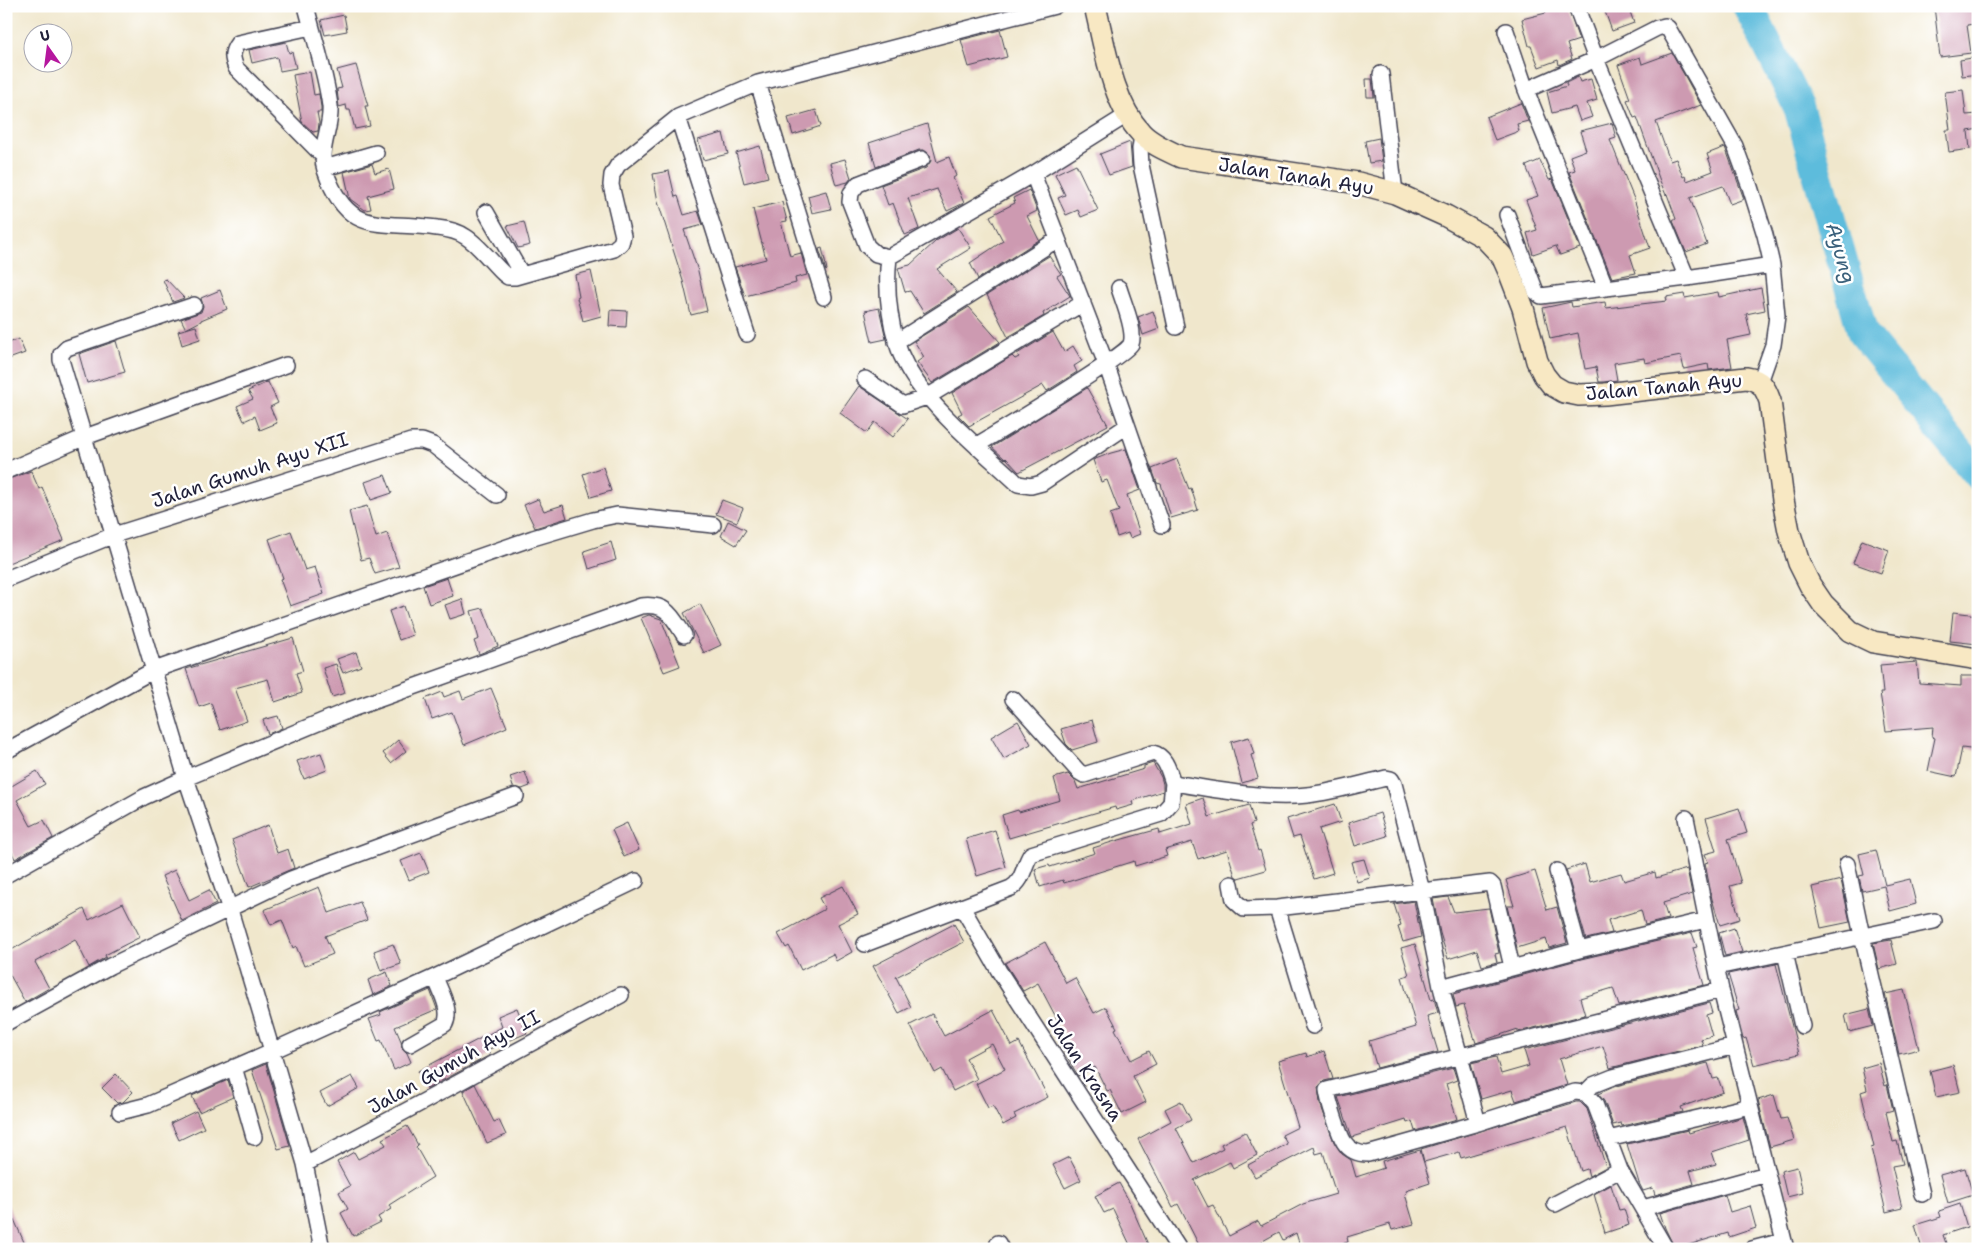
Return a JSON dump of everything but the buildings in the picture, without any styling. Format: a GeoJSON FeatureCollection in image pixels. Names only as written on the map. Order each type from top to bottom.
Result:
{"type":"FeatureCollection","features":[{"type":"Feature","properties":{"kind":"street"},"geometry":{"type":"LineString","coordinates":[[306,6],[330,108],[324,161],[335,195],[347,211],[362,219],[385,226],[421,226],[449,230],[466,236],[508,277],[522,275],[614,249],[621,243],[623,236],[611,185],[612,175],[618,165],[678,117],[758,83],[1055,6]]}},
{"type":"Feature","properties":{"kind":"street","name":"Jalan Tanah Ayu"},"geometry":{"type":"LineString","coordinates":[[1095,6],[1105,49],[1126,115],[1142,135],[1181,157],[1358,183],[1395,193],[1446,216],[1484,237],[1502,256],[1524,308],[1537,361],[1544,375],[1552,384],[1564,392],[1579,395],[1605,394],[1746,378],[1760,382],[1766,390],[1770,401],[1789,531],[1799,563],[1810,585],[1823,604],[1850,631],[1873,642],[1978,659]]}},
{"type":"Feature","properties":{"kind":"street"},"geometry":{"type":"LineString","coordinates":[[1576,6],[1687,278]]}},
{"type":"Feature","properties":{"kind":"street"},"geometry":{"type":"LineString","coordinates":[[1526,90],[1658,28],[1665,26],[1670,30],[1734,146],[1750,186],[1772,265],[1777,316],[1773,345],[1760,382]]}},
{"type":"Feature","properties":{"kind":"street"},"geometry":{"type":"LineString","coordinates":[[311,27],[238,43],[233,50],[232,60],[236,68],[324,161]]}},
{"type":"Feature","properties":{"kind":"street"},"geometry":{"type":"LineString","coordinates":[[1506,31],[1526,90],[1606,288]]}},
{"type":"Feature","properties":{"kind":"street"},"geometry":{"type":"LineString","coordinates":[[1381,74],[1395,193]]}},
{"type":"Feature","properties":{"kind":"street"},"geometry":{"type":"LineString","coordinates":[[758,83],[824,297]]}},
{"type":"Feature","properties":{"kind":"street"},"geometry":{"type":"LineString","coordinates":[[922,159],[858,184],[851,193],[850,202],[866,246],[876,254],[889,257],[1033,174],[1126,115]]}},
{"type":"Feature","properties":{"kind":"street"},"geometry":{"type":"LineString","coordinates":[[678,117],[747,334]]}},
{"type":"Feature","properties":{"kind":"street"},"geometry":{"type":"LineString","coordinates":[[1142,135],[1140,149],[1142,165],[1176,327]]}},
{"type":"Feature","properties":{"kind":"street"},"geometry":{"type":"LineString","coordinates":[[324,161],[376,153]]}},
{"type":"Feature","properties":{"kind":"street"},"geometry":{"type":"LineString","coordinates":[[1033,174],[1106,364],[1162,525]]}},
{"type":"Feature","properties":{"kind":"street"},"geometry":{"type":"LineString","coordinates":[[486,212],[522,275]]}},
{"type":"Feature","properties":{"kind":"street"},"geometry":{"type":"LineString","coordinates":[[1507,215],[1536,292],[1541,296],[1687,278],[1772,265]]}},
{"type":"Feature","properties":{"kind":"street"},"geometry":{"type":"LineString","coordinates":[[896,342],[1058,239]]}},
{"type":"Feature","properties":{"kind":"street"},"geometry":{"type":"LineString","coordinates":[[889,257],[887,274],[888,302],[896,342],[905,365],[927,397],[1018,484],[1031,486],[1042,483],[1127,426]]}},
{"type":"Feature","properties":{"kind":"street"},"geometry":{"type":"LineString","coordinates":[[977,445],[1106,364],[1128,348],[1131,343],[1131,328],[1119,288]]}},
{"type":"Feature","properties":{"kind":"street"},"geometry":{"type":"LineString","coordinates":[[866,378],[903,405],[927,397],[1083,303]]}},
{"type":"Feature","properties":{"kind":"street"},"geometry":{"type":"LineString","coordinates":[[194,305],[67,348],[61,354],[61,360],[186,778],[230,910],[305,1164],[322,1249]]}},
{"type":"Feature","properties":{"kind":"street"},"geometry":{"type":"LineString","coordinates":[[6,471],[84,437],[286,365]]}},
{"type":"Feature","properties":{"kind":"street","name":"Jalan Gumuh Ayu XII"},"geometry":{"type":"LineString","coordinates":[[6,579],[114,535],[411,441],[422,441],[434,446],[497,495]]}},
{"type":"Feature","properties":{"kind":"street"},"geometry":{"type":"LineString","coordinates":[[6,751],[154,670],[533,538],[593,520],[617,515],[713,525]]}},
{"type":"Feature","properties":{"kind":"street"},"geometry":{"type":"LineString","coordinates":[[6,875],[144,797],[186,778],[349,710],[641,606],[652,604],[662,606],[671,615],[684,635]]}},
{"type":"Feature","properties":{"kind":"street"},"geometry":{"type":"LineString","coordinates":[[865,944],[1017,884],[1021,881],[1027,860],[1031,854],[1161,814],[1171,803],[1173,783],[1165,762],[1158,754],[1153,753],[1088,775],[1082,774],[1013,699]]}},
{"type":"Feature","properties":{"kind":"street"},"geometry":{"type":"LineString","coordinates":[[1173,783],[1239,792],[1306,795],[1390,779],[1394,784],[1422,891],[1441,987],[1478,1123]]}},
{"type":"Feature","properties":{"kind":"street"},"geometry":{"type":"LineString","coordinates":[[6,1023],[110,966],[230,910],[291,879],[516,796]]}},
{"type":"Feature","properties":{"kind":"street"},"geometry":{"type":"LineString","coordinates":[[1686,818],[1721,990],[1784,1245],[1752,1249]]}},
{"type":"Feature","properties":{"kind":"street"},"geometry":{"type":"LineString","coordinates":[[1848,864],[1862,936],[1922,1194]]}},
{"type":"Feature","properties":{"kind":"street"},"geometry":{"type":"LineString","coordinates":[[1557,871],[1579,950]]}},
{"type":"Feature","properties":{"kind":"street"},"geometry":{"type":"LineString","coordinates":[[120,1112],[148,1105],[272,1052],[636,881]]}},
{"type":"Feature","properties":{"kind":"street"},"geometry":{"type":"LineString","coordinates":[[1231,884],[1234,900],[1244,909],[1278,908],[1490,883],[1493,886],[1512,967]]}},
{"type":"Feature","properties":{"kind":"street","name":"Jalan Krasna"},"geometry":{"type":"LineString","coordinates":[[962,906],[999,971],[1179,1249]]}},
{"type":"Feature","properties":{"kind":"street"},"geometry":{"type":"LineString","coordinates":[[1278,908],[1313,1026]]}},
{"type":"Feature","properties":{"kind":"street"},"geometry":{"type":"LineString","coordinates":[[1441,987],[1579,950],[1706,920]]}},
{"type":"Feature","properties":{"kind":"street"},"geometry":{"type":"LineString","coordinates":[[1717,967],[1934,921]]}},
{"type":"Feature","properties":{"kind":"street"},"geometry":{"type":"LineString","coordinates":[[1785,953],[1802,1026]]}},
{"type":"Feature","properties":{"kind":"street"},"geometry":{"type":"LineString","coordinates":[[410,1044],[445,1024],[448,1018],[435,977]]}},
{"type":"Feature","properties":{"kind":"street"},"geometry":{"type":"LineString","coordinates":[[1666,1249],[1620,1170],[1595,1104],[1585,1094],[1574,1092],[1478,1123],[1368,1154],[1360,1154],[1353,1151],[1344,1142],[1326,1091],[1460,1055],[1721,990]]}},
{"type":"Feature","properties":{"kind":"street","name":"Jalan Gumuh Ayu II"},"geometry":{"type":"LineString","coordinates":[[305,1164],[410,1110],[621,995]]}},
{"type":"Feature","properties":{"kind":"street"},"geometry":{"type":"LineString","coordinates":[[1585,1094],[1593,1085],[1613,1077],[1735,1046]]}},
{"type":"Feature","properties":{"kind":"street"},"geometry":{"type":"LineString","coordinates":[[234,1067],[254,1138]]}},
{"type":"Feature","properties":{"kind":"street"},"geometry":{"type":"LineString","coordinates":[[1608,1139],[1750,1106]]}},
{"type":"Feature","properties":{"kind":"street"},"geometry":{"type":"LineString","coordinates":[[1555,1204],[1620,1170]]}},
{"type":"Feature","properties":{"kind":"street"},"geometry":{"type":"LineString","coordinates":[[1643,1208],[1767,1174]]}},
{"type":"Feature","properties":{"kind":"waterway","name":"Ayung"},"geometry":{"type":"LineString","coordinates":[[1748,6],[1799,108],[1863,334],[1978,475]]}}]}
